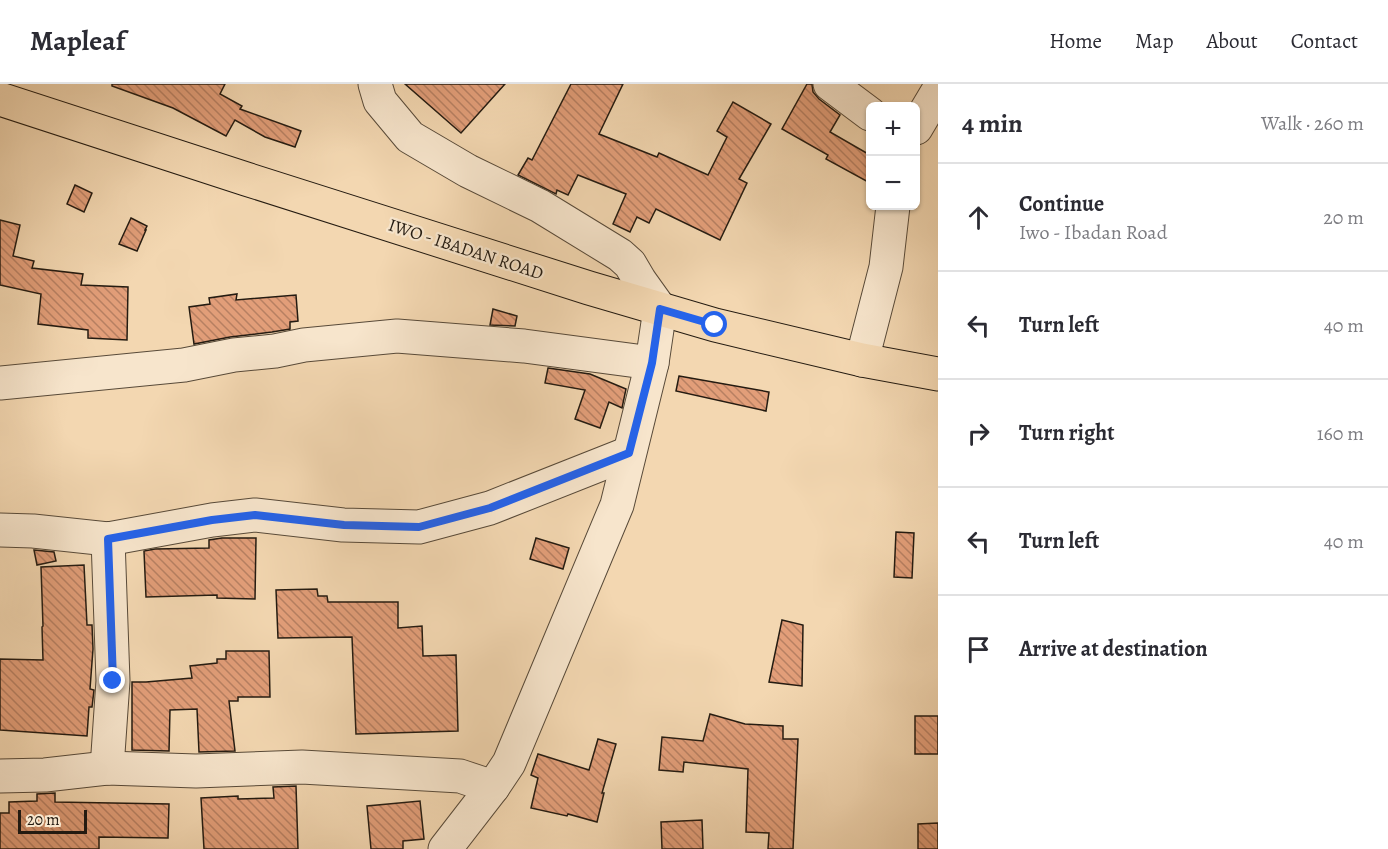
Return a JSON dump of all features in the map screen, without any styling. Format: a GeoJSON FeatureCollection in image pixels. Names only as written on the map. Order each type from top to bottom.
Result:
{"type":"FeatureCollection","features":[{"type":"Feature","properties":{"kind":"main road","name":"IWO - IBADAN ROAD"},"geometry":{"type":"LineString","coordinates":[[0,99],[280,190],[660,309],[715,325],[862,360],[938,374]]}},
{"type":"Feature","properties":{"kind":"street"},"geometry":{"type":"LineString","coordinates":[[375,84],[380,101],[410,137],[468,171],[540,206],[620,255],[630,264],[660,309],[652,363],[617,505],[509,763],[445,849]]}},
{"type":"Feature","properties":{"kind":"street"},"geometry":{"type":"LineString","coordinates":[[830,84],[866,111]]}},
{"type":"Feature","properties":{"kind":"street"},"geometry":{"type":"LineString","coordinates":[[920,120],[938,92]]}},
{"type":"Feature","properties":{"kind":"street"},"geometry":{"type":"LineString","coordinates":[[862,360],[886,267],[893,210]]}},
{"type":"Feature","properties":{"kind":"street"},"geometry":{"type":"LineString","coordinates":[[0,383],[184,365],[304,345],[397,336],[524,346],[652,363]]}},
{"type":"Feature","properties":{"kind":"street"},"geometry":{"type":"LineString","coordinates":[[0,530],[108,539],[212,520],[255,515],[344,525],[419,527],[490,508],[629,453]]}},
{"type":"Feature","properties":{"kind":"street"},"geometry":{"type":"LineString","coordinates":[[107,768],[113,681],[108,539]]}},
{"type":"Feature","properties":{"kind":"street"},"geometry":{"type":"LineString","coordinates":[[0,776],[45,776],[107,768],[196,771],[302,767],[460,776],[493,787]]}},
{"type":"Feature","properties":{"kind":"building"},"geometry":{"type":"Polygon","coordinates":[[[112,84],[225,84],[220,94],[242,106],[240,109],[301,131],[295,147],[265,137],[235,120],[226,136],[173,108],[112,86],[112,84]]]}},
{"type":"Feature","properties":{"kind":"building"},"geometry":{"type":"Polygon","coordinates":[[[405,84],[505,84],[461,133],[405,84]]]}},
{"type":"Feature","properties":{"kind":"building"},"geometry":{"type":"Polygon","coordinates":[[[571,84],[623,84],[599,134],[657,157],[659,153],[708,175],[727,137],[717,131],[733,102],[771,124],[739,179],[747,183],[720,240],[656,209],[649,223],[637,217],[630,232],[613,224],[626,194],[578,175],[568,195],[557,190],[556,194],[518,175],[528,158],[532,160],[571,84]]]}},
{"type":"Feature","properties":{"kind":"building"},"geometry":{"type":"Polygon","coordinates":[[[807,84],[812,84],[813,92],[819,99],[840,115],[830,132],[866,153],[866,181],[826,159],[828,155],[782,129],[807,84]]]}},
{"type":"Feature","properties":{"kind":"building"},"geometry":{"type":"Polygon","coordinates":[[[75,185],[92,193],[84,212],[67,204],[75,185]]]}},
{"type":"Feature","properties":{"kind":"building"},"geometry":{"type":"Polygon","coordinates":[[[131,218],[147,226],[137,251],[119,244],[131,218]]]}},
{"type":"Feature","properties":{"kind":"building"},"geometry":{"type":"Polygon","coordinates":[[[0,220],[20,225],[13,256],[34,261],[32,268],[83,274],[81,285],[128,287],[127,340],[88,338],[88,330],[38,324],[41,294],[0,285],[0,220]]]}},
{"type":"Feature","properties":{"kind":"building"},"geometry":{"type":"Polygon","coordinates":[[[237,294],[236,300],[296,295],[298,321],[290,322],[290,329],[194,344],[189,307],[210,304],[209,298],[237,294]]]}},
{"type":"Feature","properties":{"kind":"building"},"geometry":{"type":"Polygon","coordinates":[[[493,309],[517,316],[515,326],[490,325],[493,309]]]}},
{"type":"Feature","properties":{"kind":"building"},"geometry":{"type":"Polygon","coordinates":[[[548,368],[590,374],[626,389],[622,408],[609,402],[600,428],[575,419],[585,390],[545,383],[548,368]]]}},
{"type":"Feature","properties":{"kind":"building"},"geometry":{"type":"Polygon","coordinates":[[[679,376],[769,392],[766,411],[676,391],[679,376]]]}},
{"type":"Feature","properties":{"kind":"building"},"geometry":{"type":"Polygon","coordinates":[[[896,532],[914,533],[912,578],[894,577],[896,532]]]}},
{"type":"Feature","properties":{"kind":"building"},"geometry":{"type":"Polygon","coordinates":[[[256,538],[255,599],[217,598],[217,595],[146,597],[144,551],[209,548],[209,540],[256,538]]]}},
{"type":"Feature","properties":{"kind":"building"},"geometry":{"type":"Polygon","coordinates":[[[536,538],[569,548],[563,569],[530,559],[536,538]]]}},
{"type":"Feature","properties":{"kind":"building"},"geometry":{"type":"Polygon","coordinates":[[[34,550],[54,552],[56,561],[37,565],[34,550]]]}},
{"type":"Feature","properties":{"kind":"building"},"geometry":{"type":"Polygon","coordinates":[[[84,565],[87,625],[92,625],[90,689],[94,690],[92,707],[89,707],[87,736],[0,730],[0,659],[43,660],[41,567],[84,565]]]}},
{"type":"Feature","properties":{"kind":"building"},"geometry":{"type":"Polygon","coordinates":[[[317,589],[318,596],[327,596],[328,602],[398,602],[398,628],[422,626],[423,656],[456,655],[458,731],[356,734],[352,637],[278,638],[276,590],[317,589]]]}},
{"type":"Feature","properties":{"kind":"building"},"geometry":{"type":"Polygon","coordinates":[[[782,620],[803,625],[802,686],[769,682],[782,620]]]}},
{"type":"Feature","properties":{"kind":"building"},"geometry":{"type":"Polygon","coordinates":[[[226,651],[269,651],[270,697],[238,697],[238,701],[229,701],[235,751],[199,752],[197,709],[170,710],[169,751],[132,750],[132,682],[192,678],[190,666],[217,663],[217,659],[226,659],[226,651]]]}},
{"type":"Feature","properties":{"kind":"building"},"geometry":{"type":"Polygon","coordinates":[[[710,714],[745,724],[783,726],[783,739],[798,739],[793,849],[768,849],[769,833],[746,832],[748,769],[684,762],[683,772],[659,770],[662,737],[703,741],[710,714]]]}},
{"type":"Feature","properties":{"kind":"building"},"geometry":{"type":"Polygon","coordinates":[[[915,716],[938,716],[938,754],[915,754],[915,716]]]}},
{"type":"Feature","properties":{"kind":"building"},"geometry":{"type":"Polygon","coordinates":[[[598,739],[616,744],[602,793],[604,793],[597,822],[568,814],[567,816],[531,808],[538,778],[531,775],[538,754],[589,770],[598,739]]]}},
{"type":"Feature","properties":{"kind":"building"},"geometry":{"type":"Polygon","coordinates":[[[296,786],[298,849],[204,849],[201,798],[238,796],[238,799],[274,798],[273,787],[296,786]]]}},
{"type":"Feature","properties":{"kind":"building"},"geometry":{"type":"Polygon","coordinates":[[[55,793],[55,802],[169,804],[168,838],[99,837],[99,849],[0,849],[0,813],[9,813],[9,802],[37,801],[37,794],[55,793]]]}},
{"type":"Feature","properties":{"kind":"building"},"geometry":{"type":"Polygon","coordinates":[[[420,801],[424,839],[403,841],[403,849],[371,849],[367,806],[420,801]]]}},
{"type":"Feature","properties":{"kind":"building"},"geometry":{"type":"Polygon","coordinates":[[[702,820],[703,849],[662,849],[661,822],[702,820]]]}},
{"type":"Feature","properties":{"kind":"building"},"geometry":{"type":"Polygon","coordinates":[[[938,823],[938,849],[918,849],[918,824],[938,823]]]}},
{"type":"Feature","properties":{"kind":"route"},"geometry":{"type":"LineString","coordinates":[[113,681],[108,539],[212,520],[255,515],[344,525],[419,527],[490,508],[629,453],[652,363],[660,309],[715,325]]}}]}
